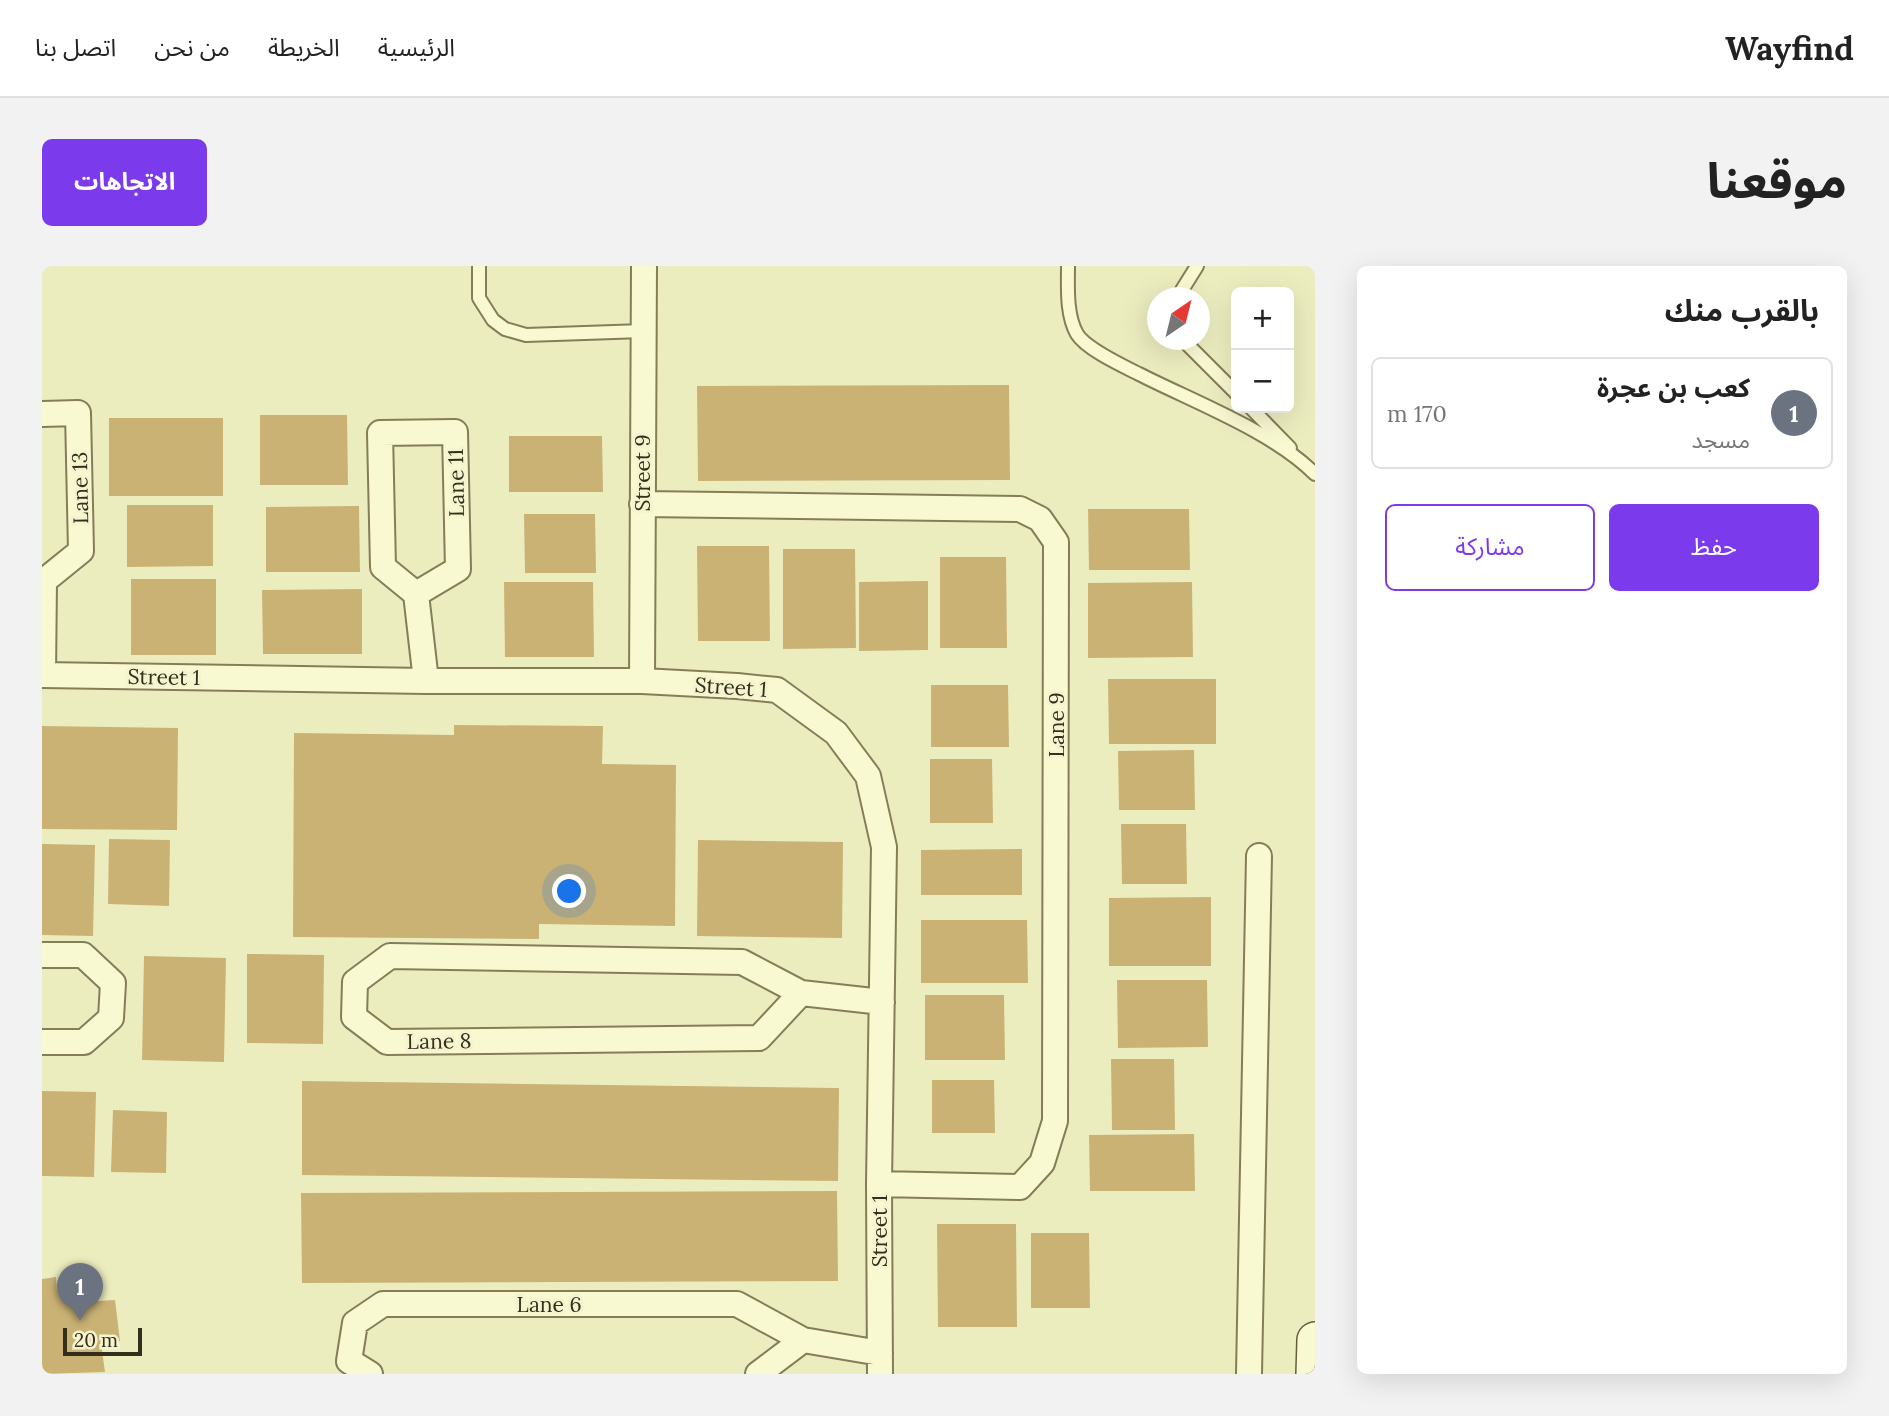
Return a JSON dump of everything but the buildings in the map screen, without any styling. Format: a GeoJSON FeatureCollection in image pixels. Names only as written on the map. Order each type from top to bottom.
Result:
{"type":"FeatureCollection","features":[{"type":"Feature","properties":{"kind":"main road"},"geometry":{"type":"LineString","coordinates":[[1314,1374],[1315,1340]]}},
{"type":"Feature","properties":{"kind":"street","name":"Street 9"},"geometry":{"type":"LineString","coordinates":[[642,681],[644,266]]}},
{"type":"Feature","properties":{"kind":"street","name":"Lane 13"},"geometry":{"type":"LineString","coordinates":[[42,414],[78,413],[81,551],[43,581],[42,675]]}},
{"type":"Feature","properties":{"kind":"street","name":"Lane 11"},"geometry":{"type":"LineString","coordinates":[[455,432],[458,569],[416,594],[383,567],[380,433],[455,432]]}},
{"type":"Feature","properties":{"kind":"street","name":"Lane 9"},"geometry":{"type":"LineString","coordinates":[[642,504],[1020,509],[1041,519],[1056,542],[1055,1121],[1042,1163],[1020,1186],[879,1184]]}},
{"type":"Feature","properties":{"kind":"street"},"geometry":{"type":"LineString","coordinates":[[416,594],[426,681]]}},
{"type":"Feature","properties":{"kind":"street","name":"Street 1"},"geometry":{"type":"LineString","coordinates":[[42,675],[426,681],[642,681],[777,690],[836,733],[868,776],[884,847],[879,1184],[880,1363]]}},
{"type":"Feature","properties":{"kind":"street"},"geometry":{"type":"LineString","coordinates":[[1241,1371],[1259,856]]}},
{"type":"Feature","properties":{"kind":"street"},"geometry":{"type":"LineString","coordinates":[[42,955],[83,955],[113,983],[111,1017],[84,1042],[42,1042]]}},
{"type":"Feature","properties":{"kind":"street","name":"Lane 8"},"geometry":{"type":"LineString","coordinates":[[801,993],[759,1038],[387,1042],[354,1017],[355,982],[390,956],[742,962],[801,993],[882,1002]]}},
{"type":"Feature","properties":{"kind":"street","name":"Lane 6"},"geometry":{"type":"LineString","coordinates":[[370,1374],[349,1361],[355,1323],[383,1304],[737,1304],[803,1340],[880,1363]]}},
{"type":"Feature","properties":{"kind":"street"},"geometry":{"type":"LineString","coordinates":[[758,1374],[803,1340]]}},
{"type":"Feature","properties":{"kind":"lane"},"geometry":{"type":"LineString","coordinates":[[479,266],[479,298],[493,320],[505,329],[526,335],[643,331]]}},
{"type":"Feature","properties":{"kind":"lane"},"geometry":{"type":"LineString","coordinates":[[1068,266],[1067,299],[1077,335],[1106,358],[1249,429],[1292,454],[1314,472]]}},
{"type":"Feature","properties":{"kind":"lane"},"geometry":{"type":"LineString","coordinates":[[1184,287],[1198,266]]}},
{"type":"Feature","properties":{"kind":"lane"},"geometry":{"type":"LineString","coordinates":[[1193,350],[1231,388]]}},
{"type":"Feature","properties":{"kind":"lane"},"geometry":{"type":"LineString","coordinates":[[1256,413],[1314,472]]}},
{"type":"Feature","properties":{"kind":"place","name":"كعب بن عجرة"},"geometry":{"type":"Point","coordinates":[80,1321]}}]}
